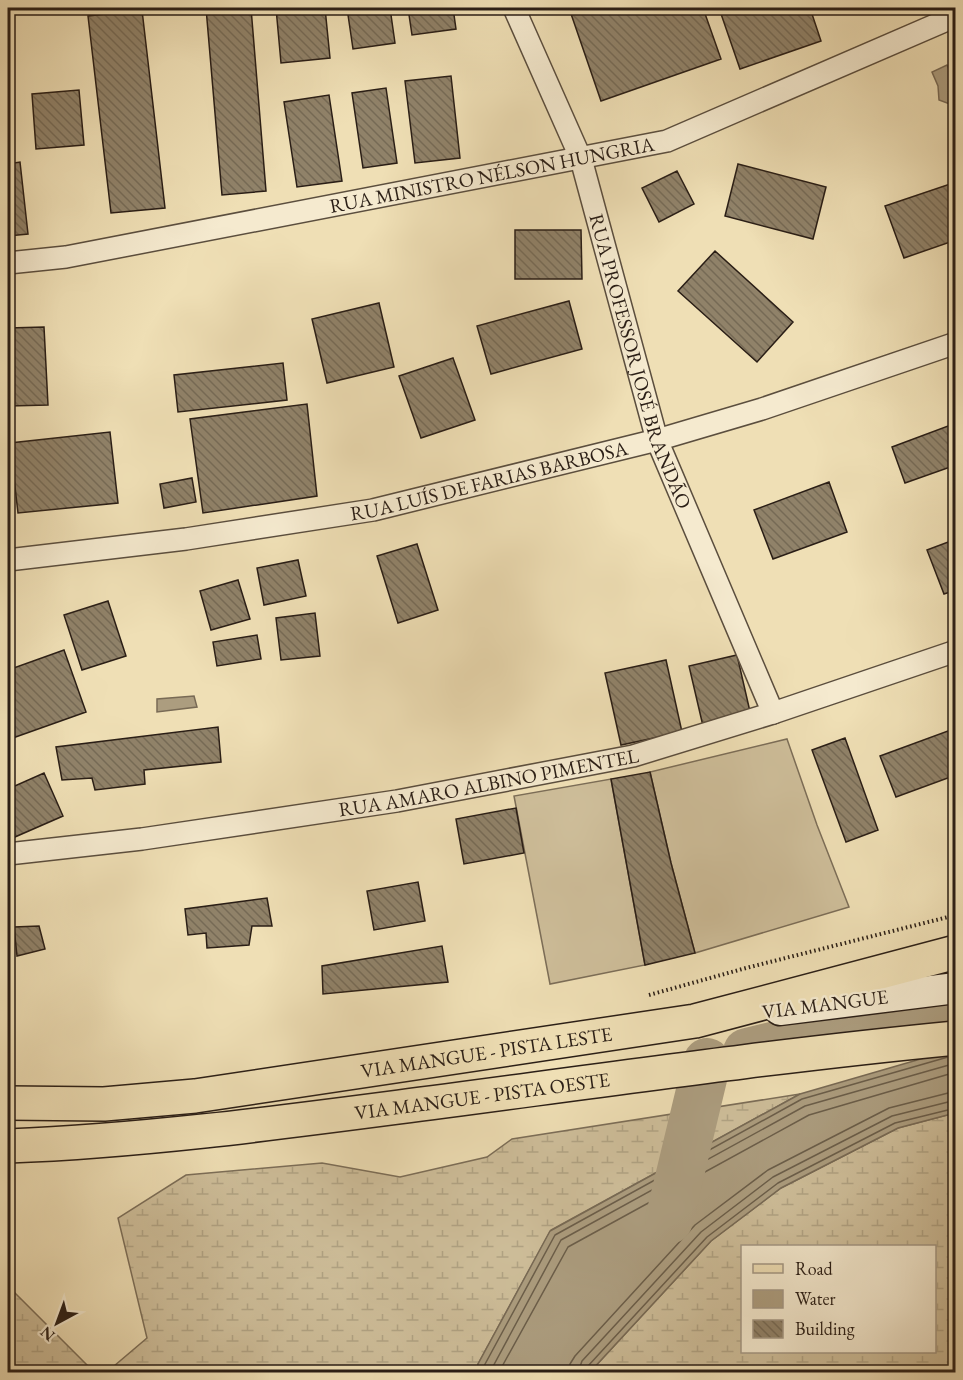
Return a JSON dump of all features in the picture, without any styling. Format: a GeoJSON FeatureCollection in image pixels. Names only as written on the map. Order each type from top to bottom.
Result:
{"type":"FeatureCollection","features":[{"type":"Feature","properties":{"kind":"main road","name":"VIA MANGUE - PISTA LESTE"},"geometry":{"type":"LineString","coordinates":[[8,1103],[104,1104],[195,1096],[695,1021],[956,952]]}},
{"type":"Feature","properties":{"kind":"main road","name":"VIA MANGUE"},"geometry":{"type":"LineString","coordinates":[[695,1021],[956,988]]}},
{"type":"Feature","properties":{"kind":"main road","name":"VIA MANGUE - PISTA OESTE"},"geometry":{"type":"LineString","coordinates":[[8,1146],[86,1143],[283,1122],[748,1061],[956,1038]]}},
{"type":"Feature","properties":{"kind":"street","name":"RUA PROFESSOR JOSÉ BRANDÃO"},"geometry":{"type":"LineString","coordinates":[[514,8],[581,159],[657,440],[773,713]]}},
{"type":"Feature","properties":{"kind":"street","name":"RUA MINISTRO NÉLSON HUNGRIA"},"geometry":{"type":"LineString","coordinates":[[8,263],[66,257],[667,141],[956,16]]}},
{"type":"Feature","properties":{"kind":"street","name":"RUA LUÍS DE FARIAS BARBOSA"},"geometry":{"type":"LineString","coordinates":[[8,560],[186,539],[373,510],[657,440],[762,409],[956,343]]}},
{"type":"Feature","properties":{"kind":"street","name":"RUA AMARO ALBINO PIMENTEL"},"geometry":{"type":"LineString","coordinates":[[8,854],[142,839],[397,801],[633,756],[773,713],[956,651]]}},
{"type":"Feature","properties":{"kind":"path"},"geometry":{"type":"LineString","coordinates":[[647,996],[746,968],[956,915]]}},
{"type":"Feature","properties":{"kind":"green space"},"geometry":{"type":"Polygon","coordinates":[[[787,739],[849,907],[695,953],[650,772],[787,739]]]}},
{"type":"Feature","properties":{"kind":"green space"},"geometry":{"type":"Polygon","coordinates":[[[611,779],[645,965],[550,984],[514,796],[611,779]]]}},
{"type":"Feature","properties":{"kind":"green space"},"geometry":{"type":"Polygon","coordinates":[[[800,1094],[551,1230],[478,1364],[476,1372],[107,1372],[147,1338],[118,1218],[186,1175],[322,1163],[400,1177],[487,1157],[512,1139],[800,1094]]]}},
{"type":"Feature","properties":{"kind":"green space"},"geometry":{"type":"Polygon","coordinates":[[[955,1113],[955,1372],[590,1372],[711,1241],[781,1188],[898,1128],[955,1113]]]}},
{"type":"Feature","properties":{"kind":"green space"},"geometry":{"type":"Polygon","coordinates":[[[8,1286],[94,1372],[11,1372],[8,1369],[8,1286]]]}},
{"type":"Feature","properties":{"kind":"water"},"geometry":{"type":"Polygon","coordinates":[[[947,65],[955,83],[955,106],[939,100],[938,86],[932,72],[947,65]]]}},
{"type":"Feature","properties":{"kind":"water"},"geometry":{"type":"Polygon","coordinates":[[[194,696],[197,707],[157,712],[157,699],[194,696]]]}},
{"type":"Feature","properties":{"kind":"water"},"geometry":{"type":"Polygon","coordinates":[[[955,1049],[955,1113],[898,1128],[781,1188],[711,1241],[590,1372],[476,1372],[478,1364],[550,1231],[800,1094],[955,1049]]]}},
{"type":"Feature","properties":{"kind":"building"},"geometry":{"type":"Polygon","coordinates":[[[206,8],[251,8],[266,191],[222,195],[206,8]]]}},
{"type":"Feature","properties":{"kind":"building"},"geometry":{"type":"Polygon","coordinates":[[[276,8],[325,8],[330,58],[281,63],[276,8]]]}},
{"type":"Feature","properties":{"kind":"building"},"geometry":{"type":"Polygon","coordinates":[[[347,8],[390,8],[395,43],[353,49],[347,8]]]}},
{"type":"Feature","properties":{"kind":"building"},"geometry":{"type":"Polygon","coordinates":[[[408,8],[453,8],[456,29],[412,35],[408,8]]]}},
{"type":"Feature","properties":{"kind":"building"},"geometry":{"type":"Polygon","coordinates":[[[569,8],[703,8],[721,59],[601,101],[569,8]]]}},
{"type":"Feature","properties":{"kind":"building"},"geometry":{"type":"Polygon","coordinates":[[[719,8],[810,8],[821,41],[740,69],[719,8]]]}},
{"type":"Feature","properties":{"kind":"building"},"geometry":{"type":"Polygon","coordinates":[[[142,10],[165,208],[111,213],[88,16],[142,10]]]}},
{"type":"Feature","properties":{"kind":"building"},"geometry":{"type":"Polygon","coordinates":[[[451,76],[460,158],[415,163],[405,81],[451,76]]]}},
{"type":"Feature","properties":{"kind":"building"},"geometry":{"type":"Polygon","coordinates":[[[386,88],[397,163],[363,168],[352,93],[386,88]]]}},
{"type":"Feature","properties":{"kind":"building"},"geometry":{"type":"Polygon","coordinates":[[[79,90],[84,145],[36,149],[32,94],[79,90]]]}},
{"type":"Feature","properties":{"kind":"building"},"geometry":{"type":"Polygon","coordinates":[[[329,95],[342,181],[297,187],[284,102],[329,95]]]}},
{"type":"Feature","properties":{"kind":"building"},"geometry":{"type":"Polygon","coordinates":[[[20,162],[28,234],[8,236],[8,164],[20,162]]]}},
{"type":"Feature","properties":{"kind":"building"},"geometry":{"type":"Polygon","coordinates":[[[738,164],[826,187],[813,239],[725,216],[738,164]]]}},
{"type":"Feature","properties":{"kind":"building"},"geometry":{"type":"Polygon","coordinates":[[[677,171],[694,204],[659,222],[642,188],[677,171]]]}},
{"type":"Feature","properties":{"kind":"building"},"geometry":{"type":"Polygon","coordinates":[[[956,182],[956,240],[904,258],[885,206],[956,182]]]}},
{"type":"Feature","properties":{"kind":"building"},"geometry":{"type":"Polygon","coordinates":[[[515,230],[581,230],[582,279],[515,279],[515,230]]]}},
{"type":"Feature","properties":{"kind":"building"},"geometry":{"type":"Polygon","coordinates":[[[715,251],[793,322],[757,362],[678,291],[715,251]]]}},
{"type":"Feature","properties":{"kind":"building"},"geometry":{"type":"Polygon","coordinates":[[[569,301],[582,349],[491,374],[477,326],[569,301]]]}},
{"type":"Feature","properties":{"kind":"building"},"geometry":{"type":"Polygon","coordinates":[[[379,303],[394,367],[327,383],[312,319],[379,303]]]}},
{"type":"Feature","properties":{"kind":"building"},"geometry":{"type":"Polygon","coordinates":[[[44,327],[48,405],[9,406],[8,328],[44,327]]]}},
{"type":"Feature","properties":{"kind":"building"},"geometry":{"type":"Polygon","coordinates":[[[453,358],[475,420],[421,438],[399,376],[453,358]]]}},
{"type":"Feature","properties":{"kind":"building"},"geometry":{"type":"Polygon","coordinates":[[[283,363],[287,400],[178,412],[174,375],[283,363]]]}},
{"type":"Feature","properties":{"kind":"building"},"geometry":{"type":"Polygon","coordinates":[[[307,404],[317,496],[203,513],[190,419],[307,404]]]}},
{"type":"Feature","properties":{"kind":"building"},"geometry":{"type":"Polygon","coordinates":[[[956,423],[956,465],[905,483],[892,447],[956,423]]]}},
{"type":"Feature","properties":{"kind":"building"},"geometry":{"type":"Polygon","coordinates":[[[110,432],[118,503],[18,513],[10,443],[110,432]]]}},
{"type":"Feature","properties":{"kind":"building"},"geometry":{"type":"Polygon","coordinates":[[[192,478],[196,502],[164,508],[160,484],[192,478]]]}},
{"type":"Feature","properties":{"kind":"building"},"geometry":{"type":"Polygon","coordinates":[[[829,482],[847,532],[773,559],[754,510],[829,482]]]}},
{"type":"Feature","properties":{"kind":"building"},"geometry":{"type":"Polygon","coordinates":[[[956,539],[956,590],[944,594],[927,550],[956,539]]]}},
{"type":"Feature","properties":{"kind":"building"},"geometry":{"type":"Polygon","coordinates":[[[417,544],[438,610],[398,623],[377,556],[417,544]]]}},
{"type":"Feature","properties":{"kind":"building"},"geometry":{"type":"Polygon","coordinates":[[[298,560],[306,596],[264,605],[257,568],[298,560]]]}},
{"type":"Feature","properties":{"kind":"building"},"geometry":{"type":"Polygon","coordinates":[[[238,580],[250,619],[211,630],[200,591],[238,580]]]}},
{"type":"Feature","properties":{"kind":"building"},"geometry":{"type":"Polygon","coordinates":[[[108,601],[126,656],[82,670],[64,615],[108,601]]]}},
{"type":"Feature","properties":{"kind":"building"},"geometry":{"type":"Polygon","coordinates":[[[315,613],[320,656],[281,660],[276,618],[315,613]]]}},
{"type":"Feature","properties":{"kind":"building"},"geometry":{"type":"Polygon","coordinates":[[[257,635],[261,659],[217,666],[213,642],[257,635]]]}},
{"type":"Feature","properties":{"kind":"building"},"geometry":{"type":"Polygon","coordinates":[[[64,650],[86,712],[10,739],[8,670],[64,650]]]}},
{"type":"Feature","properties":{"kind":"building"},"geometry":{"type":"Polygon","coordinates":[[[737,655],[751,716],[703,726],[689,666],[737,655]]]}},
{"type":"Feature","properties":{"kind":"building"},"geometry":{"type":"Polygon","coordinates":[[[666,660],[682,732],[621,745],[605,673],[666,660]]]}},
{"type":"Feature","properties":{"kind":"building"},"geometry":{"type":"Polygon","coordinates":[[[218,727],[221,762],[144,770],[145,784],[95,790],[92,778],[62,780],[56,747],[218,727]]]}},
{"type":"Feature","properties":{"kind":"building"},"geometry":{"type":"Polygon","coordinates":[[[956,728],[956,775],[896,797],[880,756],[956,728]]]}},
{"type":"Feature","properties":{"kind":"building"},"geometry":{"type":"Polygon","coordinates":[[[845,738],[878,830],[846,842],[812,750],[845,738]]]}},
{"type":"Feature","properties":{"kind":"building"},"geometry":{"type":"Polygon","coordinates":[[[650,772],[695,953],[645,965],[611,779],[650,772]]]}},
{"type":"Feature","properties":{"kind":"building"},"geometry":{"type":"Polygon","coordinates":[[[44,773],[63,816],[8,840],[8,789],[44,773]]]}},
{"type":"Feature","properties":{"kind":"building"},"geometry":{"type":"Polygon","coordinates":[[[516,808],[524,853],[464,864],[456,819],[516,808]]]}},
{"type":"Feature","properties":{"kind":"building"},"geometry":{"type":"Polygon","coordinates":[[[418,882],[425,921],[374,930],[367,891],[418,882]]]}},
{"type":"Feature","properties":{"kind":"building"},"geometry":{"type":"Polygon","coordinates":[[[267,898],[272,926],[252,926],[249,945],[207,948],[206,933],[188,935],[185,909],[267,898]]]}},
{"type":"Feature","properties":{"kind":"building"},"geometry":{"type":"Polygon","coordinates":[[[39,926],[45,949],[17,956],[14,927],[39,926]]]}},
{"type":"Feature","properties":{"kind":"building"},"geometry":{"type":"Polygon","coordinates":[[[442,946],[448,982],[323,994],[322,966],[442,946]]]}},
{"type":"Feature","properties":{"kind":"waterway"},"geometry":{"type":"LineString","coordinates":[[747,1052],[927,1009],[956,1005]]}},
{"type":"Feature","properties":{"kind":"waterway"},"geometry":{"type":"LineString","coordinates":[[669,1220],[707,1062]]}}]}
